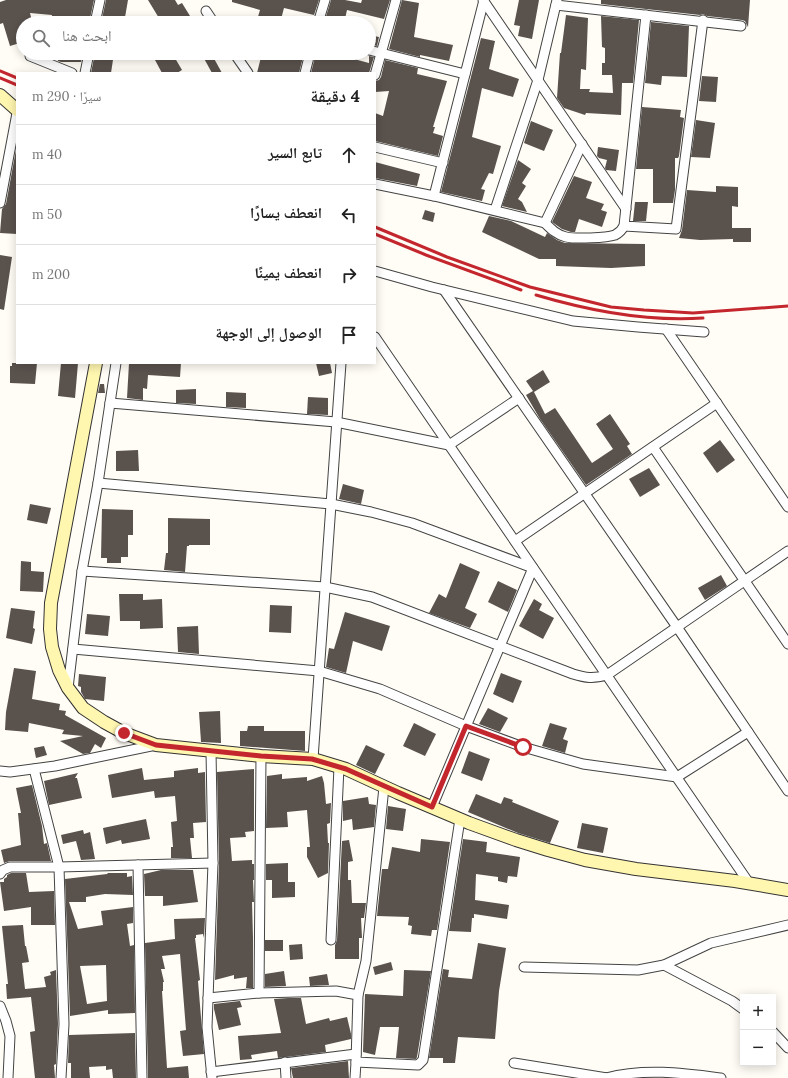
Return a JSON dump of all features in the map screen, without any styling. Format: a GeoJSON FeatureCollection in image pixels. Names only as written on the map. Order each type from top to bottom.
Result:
{"type":"FeatureCollection","features":[{"type":"Feature","properties":{"kind":"street"},"geometry":{"type":"LineString","coordinates":[[97,16],[100,0]]}},
{"type":"Feature","properties":{"kind":"street"},"geometry":{"type":"LineString","coordinates":[[320,16],[325,0]]}},
{"type":"Feature","properties":{"kind":"street"},"geometry":{"type":"LineString","coordinates":[[376,72],[396,0]]}},
{"type":"Feature","properties":{"kind":"street"},"geometry":{"type":"LineString","coordinates":[[434,196],[484,0]]}},
{"type":"Feature","properties":{"kind":"street"},"geometry":{"type":"LineString","coordinates":[[484,0],[626,209]]}},
{"type":"Feature","properties":{"kind":"street"},"geometry":{"type":"LineString","coordinates":[[495,210],[538,80],[556,2],[646,15],[703,20],[741,26]]}},
{"type":"Feature","properties":{"kind":"street"},"geometry":{"type":"LineString","coordinates":[[206,11],[209,16]]}},
{"type":"Feature","properties":{"kind":"street"},"geometry":{"type":"LineString","coordinates":[[376,184],[495,210],[545,223],[555,232],[565,237],[580,238],[610,236],[617,234],[624,226],[646,15]]}},
{"type":"Feature","properties":{"kind":"street"},"geometry":{"type":"LineString","coordinates":[[624,226],[676,229],[703,20]]}},
{"type":"Feature","properties":{"kind":"street"},"geometry":{"type":"LineString","coordinates":[[376,52],[466,74]]}},
{"type":"Feature","properties":{"kind":"street"},"geometry":{"type":"LineString","coordinates":[[40,60],[70,72]]}},
{"type":"Feature","properties":{"kind":"street"},"geometry":{"type":"LineString","coordinates":[[85,72],[88,60]]}},
{"type":"Feature","properties":{"kind":"street"},"geometry":{"type":"LineString","coordinates":[[239,60],[247,72]]}},
{"type":"Feature","properties":{"kind":"street"},"geometry":{"type":"LineString","coordinates":[[305,72],[308,60]]}},
{"type":"Feature","properties":{"kind":"street"},"geometry":{"type":"LineString","coordinates":[[0,95],[16,111]]}},
{"type":"Feature","properties":{"kind":"street"},"geometry":{"type":"LineString","coordinates":[[0,203],[16,117]]}},
{"type":"Feature","properties":{"kind":"street"},"geometry":{"type":"LineString","coordinates":[[545,223],[582,144]]}},
{"type":"Feature","properties":{"kind":"street"},"geometry":{"type":"LineString","coordinates":[[376,147],[443,163]]}},
{"type":"Feature","properties":{"kind":"street"},"geometry":{"type":"LineString","coordinates":[[376,271],[444,290],[573,321],[704,332]]}},
{"type":"Feature","properties":{"kind":"street"},"geometry":{"type":"LineString","coordinates":[[444,290],[677,627],[788,791]]}},
{"type":"Feature","properties":{"kind":"street"},"geometry":{"type":"LineString","coordinates":[[666,329],[788,507]]}},
{"type":"Feature","properties":{"kind":"street"},"geometry":{"type":"LineString","coordinates":[[376,338],[749,883]]}},
{"type":"Feature","properties":{"kind":"street"},"geometry":{"type":"LineString","coordinates":[[96,364],[51,603],[50,629],[52,647],[59,670],[68,688],[83,708],[124,733],[156,745],[261,756],[312,759],[340,767],[460,819],[516,840],[585,860],[636,869],[749,883],[788,890]]}},
{"type":"Feature","properties":{"kind":"street"},"geometry":{"type":"LineString","coordinates":[[68,688],[82,571],[98,483],[116,364]]}},
{"type":"Feature","properties":{"kind":"street"},"geometry":{"type":"LineString","coordinates":[[312,759],[340,364]]}},
{"type":"Feature","properties":{"kind":"street"},"geometry":{"type":"LineString","coordinates":[[110,403],[336,422],[449,445],[518,398]]}},
{"type":"Feature","properties":{"kind":"street"},"geometry":{"type":"LineString","coordinates":[[515,541],[717,403]]}},
{"type":"Feature","properties":{"kind":"street"},"geometry":{"type":"LineString","coordinates":[[653,447],[788,644]]}},
{"type":"Feature","properties":{"kind":"street"},"geometry":{"type":"LineString","coordinates":[[98,483],[331,504],[371,512],[412,523],[533,568]]}},
{"type":"Feature","properties":{"kind":"street"},"geometry":{"type":"LineString","coordinates":[[82,571],[325,587],[372,597],[573,674],[586,678],[596,678],[607,675],[788,551]]}},
{"type":"Feature","properties":{"kind":"street"},"geometry":{"type":"LineString","coordinates":[[432,807],[533,568]]}},
{"type":"Feature","properties":{"kind":"street"},"geometry":{"type":"LineString","coordinates":[[73,649],[319,671],[380,689],[466,726],[523,747],[583,764],[677,777],[748,732]]}},
{"type":"Feature","properties":{"kind":"street"},"geometry":{"type":"LineString","coordinates":[[0,771],[10,772],[34,769],[156,745]]}},
{"type":"Feature","properties":{"kind":"street"},"geometry":{"type":"LineString","coordinates":[[211,751],[212,863],[207,1028],[211,1075],[285,1062],[356,1058],[418,1065],[423,1060],[460,819]]}},
{"type":"Feature","properties":{"kind":"street"},"geometry":{"type":"LineString","coordinates":[[259,993],[261,756]]}},
{"type":"Feature","properties":{"kind":"street"},"geometry":{"type":"LineString","coordinates":[[331,940],[340,767]]}},
{"type":"Feature","properties":{"kind":"street"},"geometry":{"type":"LineString","coordinates":[[34,769],[59,867],[64,1024],[61,1078]]}},
{"type":"Feature","properties":{"kind":"street"},"geometry":{"type":"LineString","coordinates":[[356,1078],[358,995],[366,961],[384,787]]}},
{"type":"Feature","properties":{"kind":"street"},"geometry":{"type":"LineString","coordinates":[[0,874],[3,870],[10,867],[212,863]]}},
{"type":"Feature","properties":{"kind":"street"},"geometry":{"type":"LineString","coordinates":[[138,865],[142,1078]]}},
{"type":"Feature","properties":{"kind":"street"},"geometry":{"type":"LineString","coordinates":[[524,967],[638,970],[664,965],[711,943],[788,925]]}},
{"type":"Feature","properties":{"kind":"street"},"geometry":{"type":"LineString","coordinates":[[664,965],[732,1001],[740,1007]]}},
{"type":"Feature","properties":{"kind":"street"},"geometry":{"type":"LineString","coordinates":[[208,998],[259,993],[336,991],[358,995]]}},
{"type":"Feature","properties":{"kind":"street"},"geometry":{"type":"LineString","coordinates":[[0,1006],[10,1036],[8,1078]]}},
{"type":"Feature","properties":{"kind":"street"},"geometry":{"type":"LineString","coordinates":[[776,1035],[788,1048]]}},
{"type":"Feature","properties":{"kind":"street"},"geometry":{"type":"LineString","coordinates":[[285,1062],[286,1078]]}},
{"type":"Feature","properties":{"kind":"street"},"geometry":{"type":"LineString","coordinates":[[514,1063],[606,1078],[636,1073],[721,1078]]}},
{"type":"Feature","properties":{"kind":"building"},"geometry":{"type":"Polygon","coordinates":[[[6,0],[94,0],[91,16],[52,16],[30,13],[31,16],[16,16],[16,44],[10,46],[3,23],[0,24],[0,2],[6,0]]]}},
{"type":"Feature","properties":{"kind":"building"},"geometry":{"type":"Polygon","coordinates":[[[106,0],[128,0],[125,16],[103,16],[106,0]]]}},
{"type":"Feature","properties":{"kind":"building"},"geometry":{"type":"Polygon","coordinates":[[[148,0],[175,0],[178,5],[182,3],[190,16],[158,16],[148,0]]]}},
{"type":"Feature","properties":{"kind":"building"},"geometry":{"type":"Polygon","coordinates":[[[232,0],[319,0],[314,15],[284,8],[282,16],[258,16],[260,10],[232,2],[232,0]]]}},
{"type":"Feature","properties":{"kind":"building"},"geometry":{"type":"Polygon","coordinates":[[[331,0],[345,0],[361,3],[362,0],[390,0],[384,19],[347,10],[346,16],[326,16],[331,0]]]}},
{"type":"Feature","properties":{"kind":"building"},"geometry":{"type":"Polygon","coordinates":[[[402,0],[419,3],[414,37],[453,45],[449,61],[420,55],[420,57],[389,49],[402,0]]]}},
{"type":"Feature","properties":{"kind":"building"},"geometry":{"type":"Polygon","coordinates":[[[519,0],[539,0],[532,39],[518,36],[520,26],[514,25],[519,0]]]}},
{"type":"Feature","properties":{"kind":"building"},"geometry":{"type":"Polygon","coordinates":[[[601,0],[750,0],[748,27],[745,21],[742,20],[707,16],[703,14],[700,15],[601,4],[601,0]]]}},
{"type":"Feature","properties":{"kind":"building"},"geometry":{"type":"Polygon","coordinates":[[[566,15],[588,18],[586,70],[581,69],[580,89],[590,89],[589,92],[613,93],[612,75],[602,75],[602,63],[605,63],[605,48],[602,47],[601,16],[639,20],[633,83],[622,83],[621,115],[586,113],[585,115],[564,108],[557,98],[560,53],[566,15]]]}},
{"type":"Feature","properties":{"kind":"building"},"geometry":{"type":"Polygon","coordinates":[[[651,22],[689,26],[687,77],[662,76],[661,85],[645,83],[651,22]]]}},
{"type":"Feature","properties":{"kind":"building"},"geometry":{"type":"Polygon","coordinates":[[[376,36],[379,37],[376,46],[376,36]]]}},
{"type":"Feature","properties":{"kind":"building"},"geometry":{"type":"Polygon","coordinates":[[[481,38],[495,41],[489,69],[519,79],[513,97],[482,88],[472,137],[501,146],[493,174],[489,173],[481,189],[485,190],[482,201],[441,192],[481,38]]]}},
{"type":"Feature","properties":{"kind":"building"},"geometry":{"type":"Polygon","coordinates":[[[58,60],[81,60],[81,62],[58,60]]]}},
{"type":"Feature","properties":{"kind":"building"},"geometry":{"type":"Polygon","coordinates":[[[94,60],[113,60],[111,72],[91,72],[94,60]]]}},
{"type":"Feature","properties":{"kind":"building"},"geometry":{"type":"Polygon","coordinates":[[[155,60],[176,60],[182,70],[179,72],[161,72],[155,60]]]}},
{"type":"Feature","properties":{"kind":"building"},"geometry":{"type":"Polygon","coordinates":[[[205,60],[215,60],[221,72],[211,72],[205,60]]]}},
{"type":"Feature","properties":{"kind":"building"},"geometry":{"type":"Polygon","coordinates":[[[260,60],[302,60],[299,72],[257,72],[260,60]]]}},
{"type":"Feature","properties":{"kind":"building"},"geometry":{"type":"Polygon","coordinates":[[[314,60],[358,60],[369,63],[369,60],[373,60],[369,72],[311,72],[314,60]]]}},
{"type":"Feature","properties":{"kind":"building"},"geometry":{"type":"Polygon","coordinates":[[[385,60],[418,68],[417,74],[447,81],[433,127],[435,127],[433,133],[443,136],[438,156],[376,141],[376,113],[383,116],[389,91],[376,92],[376,81],[381,77],[385,60]]]}},
{"type":"Feature","properties":{"kind":"building"},"geometry":{"type":"Polygon","coordinates":[[[702,76],[718,77],[716,102],[699,101],[702,76]]]}},
{"type":"Feature","properties":{"kind":"building"},"geometry":{"type":"Polygon","coordinates":[[[642,107],[681,110],[680,117],[684,118],[679,156],[678,158],[675,158],[675,190],[673,203],[653,203],[653,169],[636,169],[642,107]]]}},
{"type":"Feature","properties":{"kind":"building"},"geometry":{"type":"Polygon","coordinates":[[[696,120],[715,123],[710,158],[691,157],[696,120]]]}},
{"type":"Feature","properties":{"kind":"building"},"geometry":{"type":"Polygon","coordinates":[[[531,121],[553,130],[544,151],[524,143],[531,121]]]}},
{"type":"Feature","properties":{"kind":"building"},"geometry":{"type":"Polygon","coordinates":[[[598,147],[619,150],[616,171],[606,170],[607,160],[597,156],[598,147]]]}},
{"type":"Feature","properties":{"kind":"building"},"geometry":{"type":"Polygon","coordinates":[[[16,150],[16,234],[0,233],[2,209],[6,204],[16,150]]]}},
{"type":"Feature","properties":{"kind":"building"},"geometry":{"type":"Polygon","coordinates":[[[518,160],[531,169],[522,183],[526,186],[518,199],[522,202],[527,212],[502,206],[518,160]]]}},
{"type":"Feature","properties":{"kind":"building"},"geometry":{"type":"Polygon","coordinates":[[[376,162],[420,174],[417,186],[376,178],[376,162]]]}},
{"type":"Feature","properties":{"kind":"building"},"geometry":{"type":"Polygon","coordinates":[[[574,176],[592,182],[586,198],[604,204],[601,210],[607,212],[602,227],[579,219],[575,232],[571,232],[562,229],[552,222],[574,176]]]}},
{"type":"Feature","properties":{"kind":"building"},"geometry":{"type":"Polygon","coordinates":[[[716,186],[738,187],[738,207],[732,206],[732,228],[751,228],[751,242],[733,242],[733,239],[700,240],[679,238],[682,230],[687,190],[716,192],[716,186]]]}},
{"type":"Feature","properties":{"kind":"building"},"geometry":{"type":"Polygon","coordinates":[[[635,202],[648,202],[646,221],[633,221],[635,202]]]}},
{"type":"Feature","properties":{"kind":"building"},"geometry":{"type":"Polygon","coordinates":[[[425,210],[435,213],[433,222],[422,219],[425,210]]]}},
{"type":"Feature","properties":{"kind":"building"},"geometry":{"type":"Polygon","coordinates":[[[489,216],[511,221],[545,237],[547,233],[557,240],[565,243],[645,244],[645,266],[611,268],[556,266],[556,259],[539,259],[482,232],[489,216]]]}},
{"type":"Feature","properties":{"kind":"building"},"geometry":{"type":"Polygon","coordinates":[[[0,255],[12,257],[4,310],[0,309],[0,255]]]}},
{"type":"Feature","properties":{"kind":"building"},"geometry":{"type":"Polygon","coordinates":[[[12,363],[37,364],[35,384],[10,383],[10,366],[12,366],[12,363]]]}},
{"type":"Feature","properties":{"kind":"building"},"geometry":{"type":"Polygon","coordinates":[[[61,364],[78,364],[75,398],[58,396],[61,364]]]}},
{"type":"Feature","properties":{"kind":"building"},"geometry":{"type":"Polygon","coordinates":[[[129,364],[181,364],[180,377],[148,375],[147,389],[143,388],[143,400],[127,398],[129,364]]]}},
{"type":"Feature","properties":{"kind":"building"},"geometry":{"type":"Polygon","coordinates":[[[316,364],[330,364],[332,373],[319,376],[316,364]]]}},
{"type":"Feature","properties":{"kind":"building"},"geometry":{"type":"Polygon","coordinates":[[[543,370],[550,382],[534,392],[545,414],[555,408],[592,463],[613,449],[596,424],[610,414],[630,444],[627,446],[632,454],[586,485],[540,419],[526,395],[533,391],[526,381],[543,370]]]}},
{"type":"Feature","properties":{"kind":"building"},"geometry":{"type":"Polygon","coordinates":[[[100,384],[104,384],[105,393],[98,393],[100,384]]]}},
{"type":"Feature","properties":{"kind":"building"},"geometry":{"type":"Polygon","coordinates":[[[196,389],[196,404],[176,403],[176,390],[196,389]]]}},
{"type":"Feature","properties":{"kind":"building"},"geometry":{"type":"Polygon","coordinates":[[[226,392],[246,393],[246,408],[226,407],[226,392]]]}},
{"type":"Feature","properties":{"kind":"building"},"geometry":{"type":"Polygon","coordinates":[[[308,397],[328,398],[328,415],[307,414],[308,397]]]}},
{"type":"Feature","properties":{"kind":"building"},"geometry":{"type":"Polygon","coordinates":[[[720,440],[735,460],[717,473],[703,453],[720,440]]]}},
{"type":"Feature","properties":{"kind":"building"},"geometry":{"type":"Polygon","coordinates":[[[138,450],[139,471],[116,471],[116,451],[138,450]]]}},
{"type":"Feature","properties":{"kind":"building"},"geometry":{"type":"Polygon","coordinates":[[[649,468],[660,485],[640,497],[629,479],[649,468]]]}},
{"type":"Feature","properties":{"kind":"building"},"geometry":{"type":"Polygon","coordinates":[[[343,484],[364,490],[361,504],[339,499],[343,484]]]}},
{"type":"Feature","properties":{"kind":"building"},"geometry":{"type":"Polygon","coordinates":[[[30,504],[51,508],[47,524],[27,520],[30,504]]]}},
{"type":"Feature","properties":{"kind":"building"},"geometry":{"type":"Polygon","coordinates":[[[102,509],[133,510],[133,535],[128,535],[128,557],[121,557],[121,563],[107,563],[107,558],[101,558],[102,509]]]}},
{"type":"Feature","properties":{"kind":"building"},"geometry":{"type":"Polygon","coordinates":[[[168,518],[210,519],[210,545],[187,546],[185,572],[164,570],[166,553],[168,553],[168,518]]]}},
{"type":"Feature","properties":{"kind":"building"},"geometry":{"type":"Polygon","coordinates":[[[21,561],[31,562],[31,571],[44,572],[43,592],[20,591],[21,561]]]}},
{"type":"Feature","properties":{"kind":"building"},"geometry":{"type":"Polygon","coordinates":[[[460,563],[480,572],[465,608],[477,614],[470,628],[429,613],[439,594],[446,598],[460,563]]]}},
{"type":"Feature","properties":{"kind":"building"},"geometry":{"type":"Polygon","coordinates":[[[721,575],[727,586],[705,600],[698,588],[721,575]]]}},
{"type":"Feature","properties":{"kind":"building"},"geometry":{"type":"Polygon","coordinates":[[[498,581],[517,590],[508,612],[488,602],[498,581]]]}},
{"type":"Feature","properties":{"kind":"building"},"geometry":{"type":"Polygon","coordinates":[[[119,594],[143,594],[143,600],[162,599],[163,628],[140,629],[140,621],[120,621],[119,594]]]}},
{"type":"Feature","properties":{"kind":"building"},"geometry":{"type":"Polygon","coordinates":[[[534,599],[542,604],[539,610],[554,618],[543,639],[519,626],[534,599]]]}},
{"type":"Feature","properties":{"kind":"building"},"geometry":{"type":"Polygon","coordinates":[[[270,605],[292,606],[291,633],[269,632],[270,605]]]}},
{"type":"Feature","properties":{"kind":"building"},"geometry":{"type":"Polygon","coordinates":[[[11,608],[35,611],[33,628],[35,629],[32,644],[6,638],[11,608]]]}},
{"type":"Feature","properties":{"kind":"building"},"geometry":{"type":"Polygon","coordinates":[[[345,612],[390,626],[382,651],[353,641],[346,673],[326,667],[329,648],[334,649],[345,612]]]}},
{"type":"Feature","properties":{"kind":"building"},"geometry":{"type":"Polygon","coordinates":[[[87,614],[110,616],[108,636],[85,634],[87,614]]]}},
{"type":"Feature","properties":{"kind":"building"},"geometry":{"type":"Polygon","coordinates":[[[198,626],[199,654],[178,652],[177,627],[198,626]]]}},
{"type":"Feature","properties":{"kind":"building"},"geometry":{"type":"Polygon","coordinates":[[[14,668],[36,671],[32,699],[60,704],[59,710],[66,711],[65,715],[106,738],[101,748],[95,744],[90,753],[83,754],[60,741],[83,736],[62,734],[64,730],[29,723],[28,732],[5,730],[6,712],[14,668]]]}},
{"type":"Feature","properties":{"kind":"building"},"geometry":{"type":"Polygon","coordinates":[[[501,673],[522,681],[513,703],[493,694],[501,673]]]}},
{"type":"Feature","properties":{"kind":"building"},"geometry":{"type":"Polygon","coordinates":[[[79,674],[106,677],[104,701],[85,699],[81,692],[81,687],[78,686],[79,674]]]}},
{"type":"Feature","properties":{"kind":"building"},"geometry":{"type":"Polygon","coordinates":[[[488,708],[508,718],[500,732],[479,724],[488,708]]]}},
{"type":"Feature","properties":{"kind":"building"},"geometry":{"type":"Polygon","coordinates":[[[220,711],[221,743],[201,742],[199,712],[220,711]]]}},
{"type":"Feature","properties":{"kind":"building"},"geometry":{"type":"Polygon","coordinates":[[[414,723],[436,734],[425,756],[403,746],[414,723]]]}},
{"type":"Feature","properties":{"kind":"building"},"geometry":{"type":"Polygon","coordinates":[[[550,723],[567,728],[563,739],[568,741],[565,753],[542,746],[550,723]]]}},
{"type":"Feature","properties":{"kind":"building"},"geometry":{"type":"Polygon","coordinates":[[[248,726],[264,726],[264,731],[305,731],[305,751],[240,746],[240,731],[247,731],[248,726]]]}},
{"type":"Feature","properties":{"kind":"building"},"geometry":{"type":"Polygon","coordinates":[[[366,745],[385,754],[375,774],[356,765],[366,745]]]}},
{"type":"Feature","properties":{"kind":"building"},"geometry":{"type":"Polygon","coordinates":[[[44,746],[47,755],[36,758],[34,748],[44,746]]]}},
{"type":"Feature","properties":{"kind":"building"},"geometry":{"type":"Polygon","coordinates":[[[469,751],[490,759],[482,781],[461,773],[469,751]]]}},
{"type":"Feature","properties":{"kind":"building"},"geometry":{"type":"Polygon","coordinates":[[[142,768],[144,780],[174,777],[174,771],[198,768],[198,773],[205,772],[206,822],[193,823],[194,838],[190,838],[192,858],[171,858],[171,847],[173,847],[171,822],[177,821],[175,796],[155,798],[154,791],[112,798],[108,775],[142,768]]]}},
{"type":"Feature","properties":{"kind":"building"},"geometry":{"type":"Polygon","coordinates":[[[254,769],[254,831],[245,832],[246,837],[230,838],[232,861],[252,860],[252,864],[254,864],[254,902],[252,902],[253,988],[246,988],[247,977],[234,979],[234,975],[215,980],[219,863],[217,772],[254,769]]]}},
{"type":"Feature","properties":{"kind":"building"},"geometry":{"type":"Polygon","coordinates":[[[78,773],[75,778],[77,778],[82,798],[49,805],[44,781],[78,773]]]}},
{"type":"Feature","properties":{"kind":"building"},"geometry":{"type":"Polygon","coordinates":[[[282,774],[282,779],[307,777],[307,781],[322,776],[326,804],[331,803],[330,823],[327,824],[329,843],[328,873],[318,878],[307,857],[307,847],[310,847],[307,810],[287,812],[288,827],[266,828],[267,776],[282,774]]]}},
{"type":"Feature","properties":{"kind":"building"},"geometry":{"type":"Polygon","coordinates":[[[32,785],[42,826],[44,844],[47,843],[51,861],[10,861],[4,863],[1,850],[21,845],[18,813],[21,813],[16,788],[32,785]]]}},
{"type":"Feature","properties":{"kind":"building"},"geometry":{"type":"Polygon","coordinates":[[[476,794],[501,804],[504,797],[513,800],[512,802],[559,821],[550,843],[518,833],[468,812],[476,794]]]}},
{"type":"Feature","properties":{"kind":"building"},"geometry":{"type":"Polygon","coordinates":[[[368,797],[369,804],[376,805],[374,827],[353,830],[352,819],[343,821],[343,801],[368,797]]]}},
{"type":"Feature","properties":{"kind":"building"},"geometry":{"type":"Polygon","coordinates":[[[388,806],[406,809],[403,831],[386,829],[388,806]]]}},
{"type":"Feature","properties":{"kind":"building"},"geometry":{"type":"Polygon","coordinates":[[[146,819],[150,839],[122,844],[121,840],[106,844],[103,828],[146,819]]]}},
{"type":"Feature","properties":{"kind":"building"},"geometry":{"type":"Polygon","coordinates":[[[582,823],[608,828],[603,853],[577,848],[582,823]]]}},
{"type":"Feature","properties":{"kind":"building"},"geometry":{"type":"Polygon","coordinates":[[[83,830],[84,834],[90,832],[95,859],[81,860],[76,841],[63,844],[61,835],[83,830]]]}},
{"type":"Feature","properties":{"kind":"building"},"geometry":{"type":"Polygon","coordinates":[[[421,839],[450,842],[437,930],[432,930],[431,936],[411,934],[412,926],[408,925],[409,917],[377,916],[382,869],[388,869],[392,847],[420,852],[421,839]]]}},
{"type":"Feature","properties":{"kind":"building"},"geometry":{"type":"Polygon","coordinates":[[[463,839],[487,842],[486,852],[520,857],[517,877],[508,876],[507,883],[498,881],[498,877],[476,874],[475,900],[509,905],[507,919],[474,914],[474,918],[472,918],[471,932],[449,931],[463,839]]]}},
{"type":"Feature","properties":{"kind":"building"},"geometry":{"type":"Polygon","coordinates":[[[349,840],[353,861],[348,862],[348,880],[351,880],[352,903],[366,903],[364,918],[361,918],[362,938],[359,938],[359,959],[335,959],[342,841],[349,840]]]}},
{"type":"Feature","properties":{"kind":"building"},"geometry":{"type":"Polygon","coordinates":[[[288,863],[288,882],[295,882],[295,897],[272,898],[272,880],[266,880],[266,864],[288,863]]]}},
{"type":"Feature","properties":{"kind":"building"},"geometry":{"type":"Polygon","coordinates":[[[161,870],[193,870],[198,902],[163,906],[163,896],[145,896],[144,874],[161,870]]]}},
{"type":"Feature","properties":{"kind":"building"},"geometry":{"type":"Polygon","coordinates":[[[11,873],[26,873],[29,892],[54,891],[55,925],[31,925],[31,907],[4,911],[0,882],[4,882],[7,875],[11,873]]]}},
{"type":"Feature","properties":{"kind":"building"},"geometry":{"type":"Polygon","coordinates":[[[127,873],[127,877],[132,876],[133,895],[105,894],[86,897],[86,902],[69,902],[78,929],[103,925],[101,911],[133,907],[133,923],[127,924],[130,946],[134,945],[135,1013],[108,1014],[108,1010],[70,1016],[65,879],[127,873]],[[106,965],[80,966],[87,1004],[107,1001],[106,965]]]}},
{"type":"Feature","properties":{"kind":"building"},"geometry":{"type":"Polygon","coordinates":[[[205,918],[204,938],[203,934],[196,935],[195,938],[200,980],[198,981],[204,1054],[183,1056],[180,1031],[186,1030],[180,954],[162,956],[165,969],[161,969],[164,982],[162,991],[167,1068],[188,1066],[189,1078],[148,1078],[145,943],[175,939],[174,919],[205,918]]]}},
{"type":"Feature","properties":{"kind":"building"},"geometry":{"type":"Polygon","coordinates":[[[23,925],[25,946],[29,962],[22,963],[25,989],[46,987],[44,977],[51,975],[50,972],[56,970],[58,1024],[56,1064],[54,1065],[55,1078],[35,1078],[30,1032],[35,1031],[31,997],[7,999],[6,984],[8,984],[2,926],[23,925]]]}},
{"type":"Feature","properties":{"kind":"building"},"geometry":{"type":"Polygon","coordinates":[[[265,940],[283,940],[283,951],[265,951],[265,940]]]}},
{"type":"Feature","properties":{"kind":"building"},"geometry":{"type":"Polygon","coordinates":[[[478,943],[506,948],[499,991],[495,1039],[458,1037],[455,1063],[443,1063],[443,1058],[429,1058],[443,969],[449,970],[448,977],[472,979],[478,943]]]}},
{"type":"Feature","properties":{"kind":"building"},"geometry":{"type":"Polygon","coordinates":[[[302,944],[303,959],[290,960],[289,945],[302,944]]]}},
{"type":"Feature","properties":{"kind":"building"},"geometry":{"type":"Polygon","coordinates":[[[391,962],[393,970],[375,975],[373,967],[391,962]]]}},
{"type":"Feature","properties":{"kind":"building"},"geometry":{"type":"Polygon","coordinates":[[[404,970],[431,971],[416,1059],[396,1058],[399,1027],[380,1027],[375,1055],[363,1052],[365,994],[403,996],[404,970]]]}},
{"type":"Feature","properties":{"kind":"building"},"geometry":{"type":"Polygon","coordinates":[[[284,971],[286,986],[265,987],[265,974],[284,971]]]}},
{"type":"Feature","properties":{"kind":"building"},"geometry":{"type":"Polygon","coordinates":[[[327,974],[329,985],[310,986],[309,977],[327,974]]]}},
{"type":"Feature","properties":{"kind":"building"},"geometry":{"type":"Polygon","coordinates":[[[301,998],[306,1024],[329,1018],[330,1021],[347,1017],[351,1039],[325,1045],[326,1052],[278,1058],[277,1051],[251,1055],[252,1059],[240,1060],[238,1036],[281,1033],[274,999],[301,998]]]}},
{"type":"Feature","properties":{"kind":"building"},"geometry":{"type":"Polygon","coordinates":[[[240,1001],[242,1007],[237,1008],[241,1025],[219,1030],[214,1004],[240,1001]]]}},
{"type":"Feature","properties":{"kind":"building"},"geometry":{"type":"Polygon","coordinates":[[[135,1033],[136,1078],[113,1078],[112,1069],[106,1070],[106,1066],[89,1067],[90,1078],[71,1078],[71,1063],[68,1063],[69,1035],[135,1033]]]}},
{"type":"Feature","properties":{"kind":"building"},"geometry":{"type":"Polygon","coordinates":[[[348,1061],[349,1078],[293,1078],[291,1068],[348,1061]]]}},
{"type":"Feature","properties":{"kind":"railway"},"geometry":{"type":"LineString","coordinates":[[0,71],[16,78]]}},
{"type":"Feature","properties":{"kind":"railway"},"geometry":{"type":"LineString","coordinates":[[0,78],[16,85]]}},
{"type":"Feature","properties":{"kind":"railway"},"geometry":{"type":"LineString","coordinates":[[376,227],[447,257],[530,287],[611,307],[693,313],[788,306]]}},
{"type":"Feature","properties":{"kind":"railway"},"geometry":{"type":"LineString","coordinates":[[376,234],[426,255],[521,290]]}},
{"type":"Feature","properties":{"kind":"railway"},"geometry":{"type":"LineString","coordinates":[[536,295],[577,306],[640,317],[682,319],[703,318]]}},
{"type":"Feature","properties":{"kind":"route"},"geometry":{"type":"LineString","coordinates":[[124,733],[156,745],[261,756],[312,759],[346,769],[432,807],[466,726],[523,747]]}}]}
